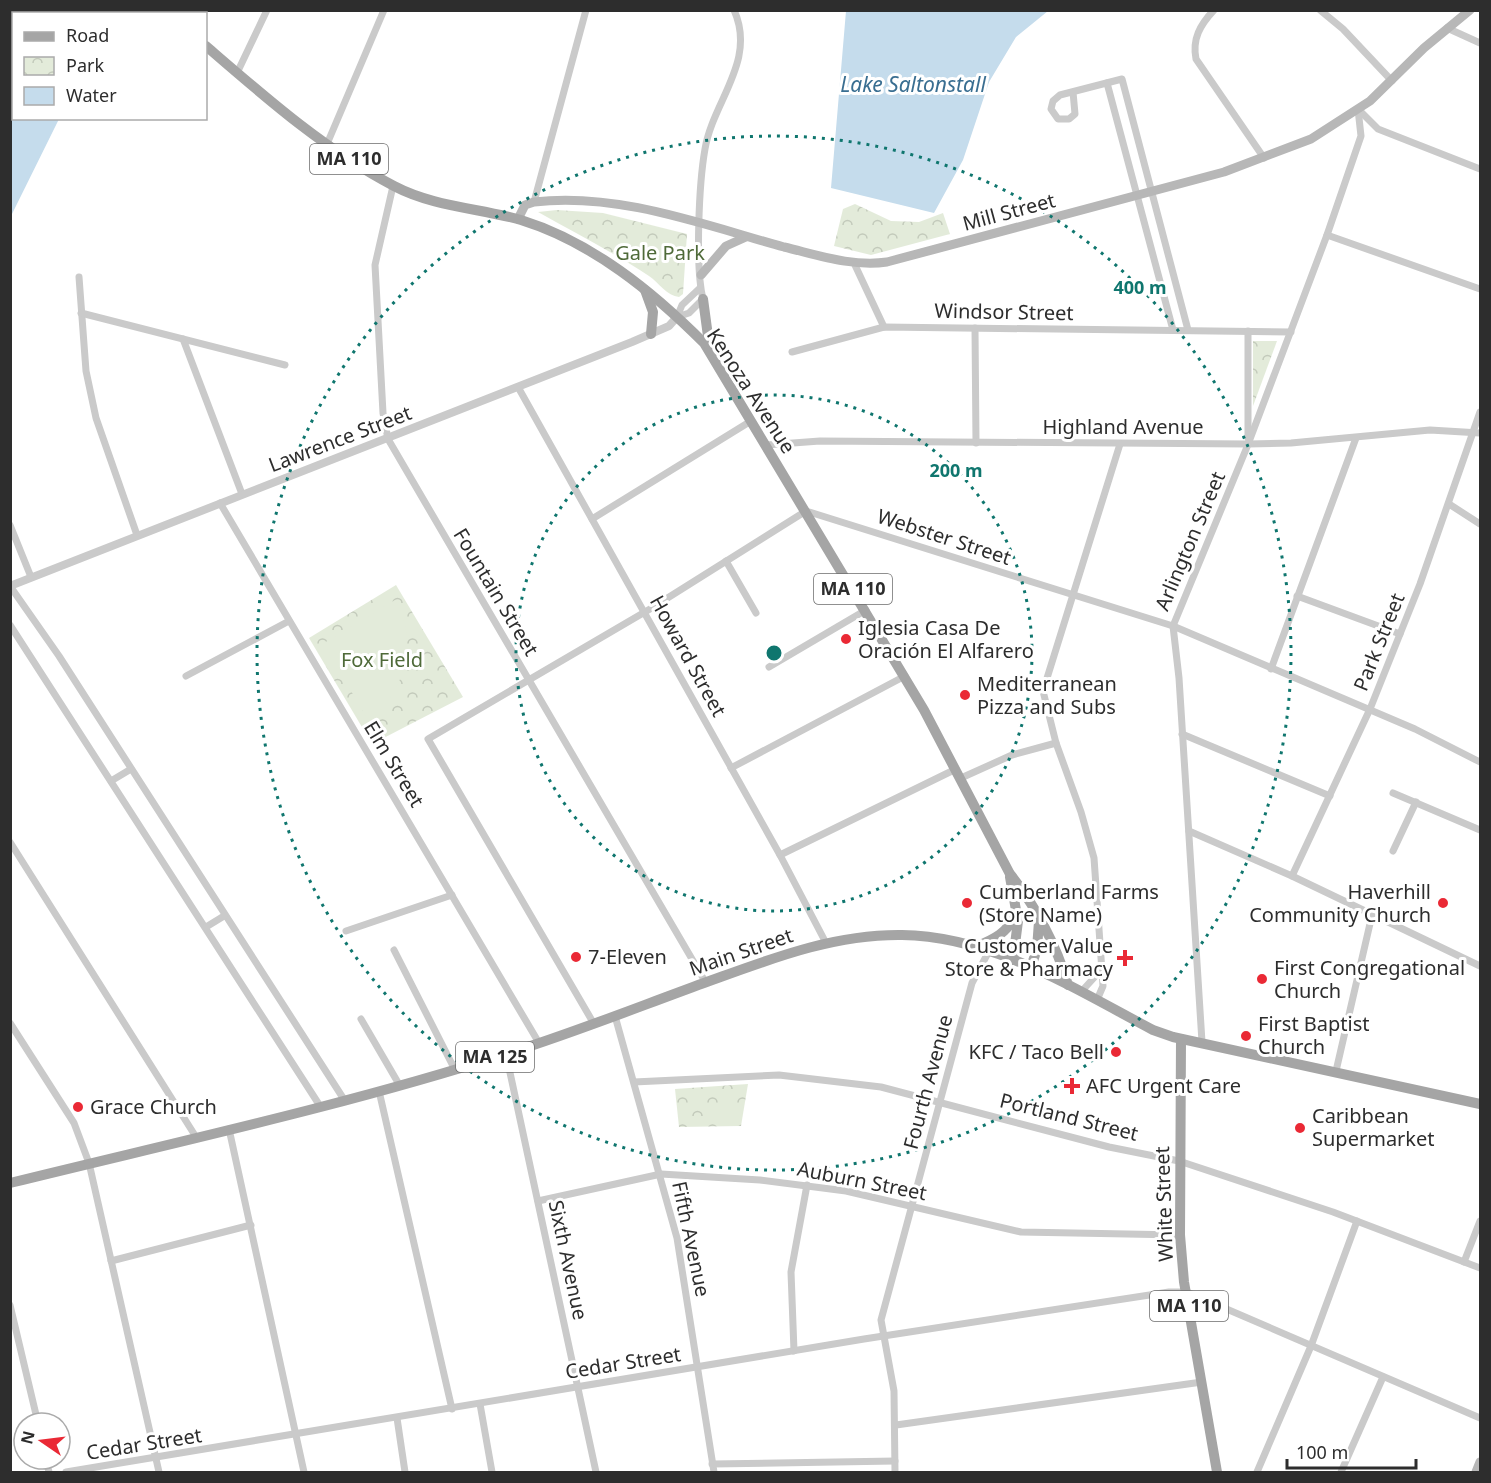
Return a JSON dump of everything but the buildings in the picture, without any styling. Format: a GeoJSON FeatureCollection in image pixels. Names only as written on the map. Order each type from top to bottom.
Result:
{"type":"FeatureCollection","features":[{"type":"Feature","properties":{"kind":"main road"},"geometry":{"type":"LineString","coordinates":[[82,10],[100,12]]}},
{"type":"Feature","properties":{"kind":"main road","name":"Mill Street"},"geometry":{"type":"LineString","coordinates":[[534,202],[566,199],[602,201],[854,262],[873,264],[896,260],[1152,192],[1264,158],[1311,139],[1358,110],[1392,81],[1424,48],[1470,10]]}},
{"type":"Feature","properties":{"kind":"main road","name":"Kenoza Avenue"},"geometry":{"type":"LineString","coordinates":[[207,47],[237,74],[327,144],[393,186],[425,199],[519,219],[596,256],[645,290],[677,317],[710,354],[905,676],[1010,874],[1023,890],[1039,920],[1062,965],[1068,985]]}},
{"type":"Feature","properties":{"kind":"main road"},"geometry":{"type":"LineString","coordinates":[[519,219],[525,205],[534,202]]}},
{"type":"Feature","properties":{"kind":"main road"},"geometry":{"type":"LineString","coordinates":[[701,275],[726,246],[738,238],[748,237]]}},
{"type":"Feature","properties":{"kind":"main road"},"geometry":{"type":"LineString","coordinates":[[645,290],[653,312],[651,334]]}},
{"type":"Feature","properties":{"kind":"main road"},"geometry":{"type":"LineString","coordinates":[[703,299],[710,354]]}},
{"type":"Feature","properties":{"kind":"main road","name":"Kenoza Avenue"},"geometry":{"type":"LineString","coordinates":[[1010,874],[1017,913],[1018,936],[1013,960]]}},
{"type":"Feature","properties":{"kind":"main road"},"geometry":{"type":"LineString","coordinates":[[975,947],[1001,936],[1010,927],[1017,913]]}},
{"type":"Feature","properties":{"kind":"main road"},"geometry":{"type":"LineString","coordinates":[[1031,967],[1037,949],[1039,920]]}},
{"type":"Feature","properties":{"kind":"main road","name":"Main Street"},"geometry":{"type":"LineString","coordinates":[[10,1183],[345,1101],[455,1070],[594,1024],[770,959],[826,943],[905,935],[990,951],[1031,967],[1153,1030],[1181,1039],[1480,1104]]}},
{"type":"Feature","properties":{"kind":"main road","name":"White Street"},"geometry":{"type":"LineString","coordinates":[[1181,1039],[1180,1235],[1216,1472]]}},
{"type":"Feature","properties":{"kind":"main road"},"geometry":{"type":"LineString","coordinates":[[1476,1473],[1480,1462]]}},
{"type":"Feature","properties":{"kind":"street"},"geometry":{"type":"LineString","coordinates":[[237,74],[267,10]]}},
{"type":"Feature","properties":{"kind":"street"},"geometry":{"type":"LineString","coordinates":[[327,144],[384,10]]}},
{"type":"Feature","properties":{"kind":"street"},"geometry":{"type":"LineString","coordinates":[[534,202],[586,10]]}},
{"type":"Feature","properties":{"kind":"street"},"geometry":{"type":"LineString","coordinates":[[677,317],[689,314],[703,299],[700,288],[700,224],[705,147],[741,50],[739,27],[734,10]]}},
{"type":"Feature","properties":{"kind":"street"},"geometry":{"type":"LineString","coordinates":[[1214,10],[1197,34],[1193,46],[1196,59],[1264,158]]}},
{"type":"Feature","properties":{"kind":"street"},"geometry":{"type":"LineString","coordinates":[[1320,10],[1342,29],[1392,81]]}},
{"type":"Feature","properties":{"kind":"street"},"geometry":{"type":"LineString","coordinates":[[1448,28],[1480,43]]}},
{"type":"Feature","properties":{"kind":"street"},"geometry":{"type":"LineString","coordinates":[[1073,92],[1077,106],[1075,114],[1069,119],[1058,119],[1051,109],[1053,101],[1060,95],[1122,79],[1188,330]]}},
{"type":"Feature","properties":{"kind":"street"},"geometry":{"type":"LineString","coordinates":[[1107,83],[1173,330]]}},
{"type":"Feature","properties":{"kind":"street"},"geometry":{"type":"LineString","coordinates":[[1358,110],[1378,129],[1480,169]]}},
{"type":"Feature","properties":{"kind":"street","name":"Arlington Street"},"geometry":{"type":"LineString","coordinates":[[1202,1042],[1173,626],[1248,444],[1327,235],[1361,136],[1358,110]]}},
{"type":"Feature","properties":{"kind":"street","name":"Fountain Street"},"geometry":{"type":"LineString","coordinates":[[393,186],[375,265],[383,413],[388,439],[480,600],[530,680],[706,983]]}},
{"type":"Feature","properties":{"kind":"street"},"geometry":{"type":"LineString","coordinates":[[1327,235],[1480,289]]}},
{"type":"Feature","properties":{"kind":"street"},"geometry":{"type":"LineString","coordinates":[[854,262],[884,327]]}},
{"type":"Feature","properties":{"kind":"street"},"geometry":{"type":"LineString","coordinates":[[79,277],[86,371],[96,418],[137,535]]}},
{"type":"Feature","properties":{"kind":"street"},"geometry":{"type":"LineString","coordinates":[[677,317],[682,305],[700,288]]}},
{"type":"Feature","properties":{"kind":"street"},"geometry":{"type":"LineString","coordinates":[[81,313],[285,365]]}},
{"type":"Feature","properties":{"kind":"street","name":"Lawrence Street"},"geometry":{"type":"LineString","coordinates":[[10,586],[651,334],[669,326],[677,317]]}},
{"type":"Feature","properties":{"kind":"street","name":"Windsor Street"},"geometry":{"type":"LineString","coordinates":[[792,352],[884,327],[1291,332]]}},
{"type":"Feature","properties":{"kind":"street"},"geometry":{"type":"LineString","coordinates":[[975,328],[976,442]]}},
{"type":"Feature","properties":{"kind":"street"},"geometry":{"type":"LineString","coordinates":[[1248,332],[1248,444]]}},
{"type":"Feature","properties":{"kind":"street"},"geometry":{"type":"LineString","coordinates":[[183,339],[242,494]]}},
{"type":"Feature","properties":{"kind":"street","name":"Howard Street"},"geometry":{"type":"LineString","coordinates":[[518,387],[780,855],[826,943]]}},
{"type":"Feature","properties":{"kind":"street","name":"Park Street"},"geometry":{"type":"LineString","coordinates":[[1292,876],[1370,709],[1477,432],[1480,412]]}},
{"type":"Feature","properties":{"kind":"street"},"geometry":{"type":"LineString","coordinates":[[592,519],[751,422]]}},
{"type":"Feature","properties":{"kind":"street","name":"Highland Avenue"},"geometry":{"type":"LineString","coordinates":[[766,445],[820,441],[1248,444],[1356,438],[1430,430],[1477,432]]}},
{"type":"Feature","properties":{"kind":"street"},"geometry":{"type":"LineString","coordinates":[[1270,669],[1356,438]]}},
{"type":"Feature","properties":{"kind":"street"},"geometry":{"type":"LineString","coordinates":[[1097,1000],[1103,986],[1094,858],[1082,812],[1056,743],[1043,691],[1120,444]]}},
{"type":"Feature","properties":{"kind":"street","name":"Elm Street"},"geometry":{"type":"LineString","coordinates":[[220,502],[539,1043]]}},
{"type":"Feature","properties":{"kind":"street"},"geometry":{"type":"LineString","coordinates":[[1449,504],[1480,524]]}},
{"type":"Feature","properties":{"kind":"street"},"geometry":{"type":"LineString","coordinates":[[594,1024],[428,739],[644,612],[806,511]]}},
{"type":"Feature","properties":{"kind":"street","name":"Webster Street"},"geometry":{"type":"LineString","coordinates":[[806,511],[1173,626],[1270,669],[1370,709],[1480,762]]}},
{"type":"Feature","properties":{"kind":"street"},"geometry":{"type":"LineString","coordinates":[[10,525],[31,577]]}},
{"type":"Feature","properties":{"kind":"street"},"geometry":{"type":"LineString","coordinates":[[726,561],[756,613]]}},
{"type":"Feature","properties":{"kind":"street"},"geometry":{"type":"LineString","coordinates":[[10,586],[345,1101]]}},
{"type":"Feature","properties":{"kind":"street"},"geometry":{"type":"LineString","coordinates":[[1297,596],[1400,634]]}},
{"type":"Feature","properties":{"kind":"street"},"geometry":{"type":"LineString","coordinates":[[769,667],[866,610]]}},
{"type":"Feature","properties":{"kind":"street"},"geometry":{"type":"LineString","coordinates":[[186,676],[289,621]]}},
{"type":"Feature","properties":{"kind":"street"},"geometry":{"type":"LineString","coordinates":[[10,625],[320,1106]]}},
{"type":"Feature","properties":{"kind":"street"},"geometry":{"type":"LineString","coordinates":[[731,768],[905,676]]}},
{"type":"Feature","properties":{"kind":"street"},"geometry":{"type":"LineString","coordinates":[[1182,734],[1330,795]]}},
{"type":"Feature","properties":{"kind":"street"},"geometry":{"type":"LineString","coordinates":[[780,855],[958,773],[1056,743]]}},
{"type":"Feature","properties":{"kind":"street"},"geometry":{"type":"LineString","coordinates":[[111,781],[131,769]]}},
{"type":"Feature","properties":{"kind":"street"},"geometry":{"type":"LineString","coordinates":[[1393,793],[1480,830]]}},
{"type":"Feature","properties":{"kind":"street"},"geometry":{"type":"LineString","coordinates":[[1393,851],[1416,802]]}},
{"type":"Feature","properties":{"kind":"street"},"geometry":{"type":"LineString","coordinates":[[1189,831],[1292,876],[1480,966]]}},
{"type":"Feature","properties":{"kind":"street"},"geometry":{"type":"LineString","coordinates":[[10,842],[196,1137]]}},
{"type":"Feature","properties":{"kind":"street"},"geometry":{"type":"LineString","coordinates":[[346,931],[452,895]]}},
{"type":"Feature","properties":{"kind":"street"},"geometry":{"type":"LineString","coordinates":[[1336,1071],[1372,915]]}},
{"type":"Feature","properties":{"kind":"street"},"geometry":{"type":"LineString","coordinates":[[206,927],[225,916]]}},
{"type":"Feature","properties":{"kind":"street"},"geometry":{"type":"LineString","coordinates":[[394,950],[455,1070]]}},
{"type":"Feature","properties":{"kind":"street","name":"Fourth Avenue"},"geometry":{"type":"LineString","coordinates":[[895,1473],[894,1391],[881,1320],[972,983],[990,951]]}},
{"type":"Feature","properties":{"kind":"street"},"geometry":{"type":"LineString","coordinates":[[1082,992],[1101,970]]}},
{"type":"Feature","properties":{"kind":"street","name":"Fifth Avenue"},"geometry":{"type":"LineString","coordinates":[[615,1016],[661,1174],[683,1268],[696,1367],[713,1468]]}},
{"type":"Feature","properties":{"kind":"street"},"geometry":{"type":"LineString","coordinates":[[361,1019],[400,1086]]}},
{"type":"Feature","properties":{"kind":"street"},"geometry":{"type":"LineString","coordinates":[[10,1023],[74,1123],[89,1164],[159,1473]]}},
{"type":"Feature","properties":{"kind":"street","name":"Sixth Avenue"},"geometry":{"type":"LineString","coordinates":[[506,1054],[596,1473]]}},
{"type":"Feature","properties":{"kind":"street","name":"Portland Street"},"geometry":{"type":"LineString","coordinates":[[634,1082],[747,1075],[804,1076],[881,1087],[1109,1147],[1179,1161],[1264,1187],[1480,1268]]}},
{"type":"Feature","properties":{"kind":"street"},"geometry":{"type":"LineString","coordinates":[[379,1091],[452,1409]]}},
{"type":"Feature","properties":{"kind":"street"},"geometry":{"type":"LineString","coordinates":[[229,1129],[298,1435],[304,1473]]}},
{"type":"Feature","properties":{"kind":"street","name":"Auburn Street"},"geometry":{"type":"LineString","coordinates":[[538,1201],[661,1174],[807,1185],[846,1191],[1032,1234],[1180,1235]]}},
{"type":"Feature","properties":{"kind":"street"},"geometry":{"type":"LineString","coordinates":[[794,1351],[792,1272],[807,1185]]}},
{"type":"Feature","properties":{"kind":"street"},"geometry":{"type":"LineString","coordinates":[[1257,1473],[1311,1346],[1357,1221]]}},
{"type":"Feature","properties":{"kind":"street"},"geometry":{"type":"LineString","coordinates":[[1464,1262],[1480,1221]]}},
{"type":"Feature","properties":{"kind":"street"},"geometry":{"type":"LineString","coordinates":[[111,1261],[251,1226]]}},
{"type":"Feature","properties":{"kind":"street"},"geometry":{"type":"LineString","coordinates":[[1187,1293],[1480,1418]]}},
{"type":"Feature","properties":{"kind":"street","name":"Cedar Street"},"geometry":{"type":"LineString","coordinates":[[66,1473],[1110,1299],[1187,1293]]}},
{"type":"Feature","properties":{"kind":"street"},"geometry":{"type":"LineString","coordinates":[[10,1305],[35,1411]]}},
{"type":"Feature","properties":{"kind":"street"},"geometry":{"type":"LineString","coordinates":[[1341,1473],[1383,1377]]}},
{"type":"Feature","properties":{"kind":"street"},"geometry":{"type":"LineString","coordinates":[[896,1425],[1202,1382]]}},
{"type":"Feature","properties":{"kind":"street"},"geometry":{"type":"LineString","coordinates":[[480,1404],[492,1473]]}},
{"type":"Feature","properties":{"kind":"street"},"geometry":{"type":"LineString","coordinates":[[397,1418],[405,1473]]}},
{"type":"Feature","properties":{"kind":"street"},"geometry":{"type":"LineString","coordinates":[[713,1468],[895,1461]]}},
{"type":"Feature","properties":{"kind":"street"},"geometry":{"type":"LineString","coordinates":[[823,1463],[823,1473]]}},
{"type":"Feature","properties":{"kind":"green space"},"geometry":{"type":"Polygon","coordinates":[[[855,204],[891,221],[919,222],[943,213],[950,234],[871,255],[834,246],[843,209],[855,204]]]}},
{"type":"Feature","properties":{"kind":"green space","name":"Gale Park"},"geometry":{"type":"Polygon","coordinates":[[[557,210],[603,213],[687,234],[683,294],[679,297],[671,294],[635,267],[538,212],[557,210]]]}},
{"type":"Feature","properties":{"kind":"green space"},"geometry":{"type":"Polygon","coordinates":[[[1253,341],[1277,341],[1253,406],[1253,341]]]}},
{"type":"Feature","properties":{"kind":"green space","name":"Fox Field"},"geometry":{"type":"Polygon","coordinates":[[[396,585],[463,697],[372,744],[309,638],[396,585]]]}},
{"type":"Feature","properties":{"kind":"green space"},"geometry":{"type":"Polygon","coordinates":[[[395,600],[406,632],[407,649],[404,665],[391,696],[381,710],[368,721],[324,643],[395,600]]]}},
{"type":"Feature","properties":{"kind":"green space"},"geometry":{"type":"Polygon","coordinates":[[[748,1084],[741,1126],[679,1127],[675,1089],[748,1084]]]}},
{"type":"Feature","properties":{"kind":"green space"},"geometry":{"type":"Polygon","coordinates":[[[719,1093],[736,1093],[736,1122],[719,1122],[719,1093]]]}},
{"type":"Feature","properties":{"kind":"water","name":"Lake Saltonstall"},"geometry":{"type":"Polygon","coordinates":[[[846,11],[1048,11],[1016,37],[989,82],[963,160],[934,213],[831,188],[846,11]]]}},
{"type":"Feature","properties":{"kind":"water"},"geometry":{"type":"Polygon","coordinates":[[[12,65],[12,120],[59,120],[11,216],[10,68],[12,65]]]}},
{"type":"Feature","properties":{"kind":"place","name":"Iglesia Casa De Oración El Alfarero"},"geometry":{"type":"Point","coordinates":[846,639]}},
{"type":"Feature","properties":{"kind":"place","name":"Mediterranean Pizza and Subs"},"geometry":{"type":"Point","coordinates":[965,695]}},
{"type":"Feature","properties":{"kind":"place","name":"Cumberland Farms (Store Name)"},"geometry":{"type":"Point","coordinates":[967,903]}},
{"type":"Feature","properties":{"kind":"place","name":"Haverhill Community Church"},"geometry":{"type":"Point","coordinates":[1443,903]}},
{"type":"Feature","properties":{"kind":"place","name":"7-Eleven"},"geometry":{"type":"Point","coordinates":[576,957]}},
{"type":"Feature","properties":{"kind":"place","name":"Customer Value Store & Pharmacy"},"geometry":{"type":"Point","coordinates":[1125,958]}},
{"type":"Feature","properties":{"kind":"place","name":"First Congregational Church"},"geometry":{"type":"Point","coordinates":[1262,979]}},
{"type":"Feature","properties":{"kind":"place","name":"First Baptist Church"},"geometry":{"type":"Point","coordinates":[1246,1036]}},
{"type":"Feature","properties":{"kind":"place","name":"KFC / Taco Bell"},"geometry":{"type":"Point","coordinates":[1116,1052]}},
{"type":"Feature","properties":{"kind":"place","name":"AFC Urgent Care"},"geometry":{"type":"Point","coordinates":[1072,1086]}},
{"type":"Feature","properties":{"kind":"place","name":"Grace Church"},"geometry":{"type":"Point","coordinates":[78,1107]}},
{"type":"Feature","properties":{"kind":"place","name":"Caribbean Supermarket"},"geometry":{"type":"Point","coordinates":[1300,1128]}}]}
